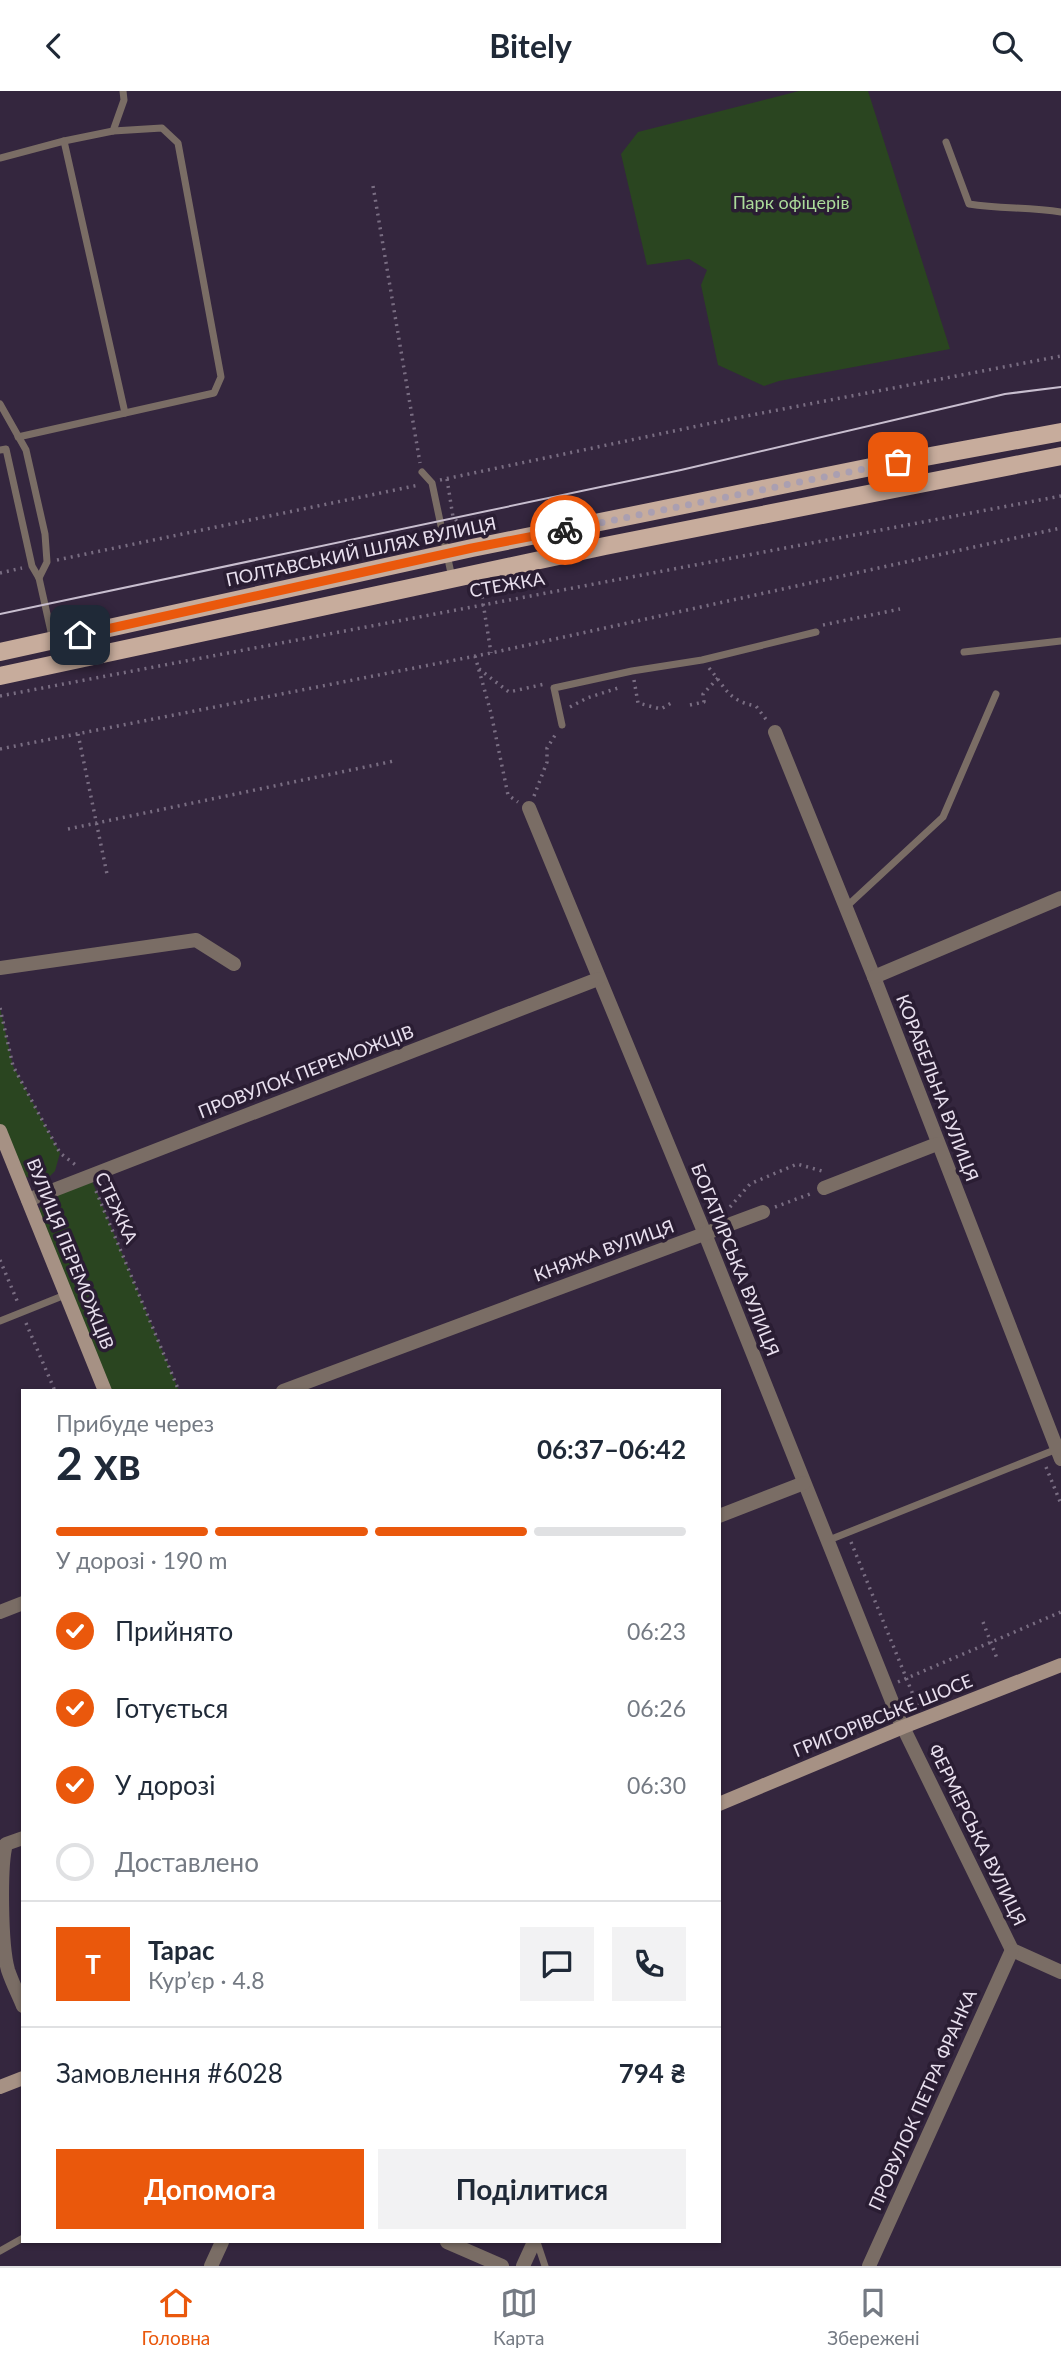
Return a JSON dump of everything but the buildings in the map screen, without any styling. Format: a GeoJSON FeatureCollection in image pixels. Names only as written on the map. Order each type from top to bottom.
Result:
{"type":"FeatureCollection","features":[{"type":"Feature","properties":{"kind":"main road","name":"ПОЛТАВСЬКИЙ ШЛЯХ ВУЛИЦЯ"},"geometry":{"type":"LineString","coordinates":[[0,652],[447,554],[871,467],[1061,432]]}},
{"type":"Feature","properties":{"kind":"main road"},"geometry":{"type":"LineString","coordinates":[[0,676],[876,491],[1061,456]]}},
{"type":"Feature","properties":{"kind":"street","name":"КОРАБЕЛЬНА ВУЛИЦЯ"},"geometry":{"type":"LineString","coordinates":[[775,732],[844,909],[874,977],[1059,1454]]}},
{"type":"Feature","properties":{"kind":"street","name":"БОГАТИРСЬКА ВУЛИЦЯ"},"geometry":{"type":"LineString","coordinates":[[529,808],[705,1234],[903,1727]]}},
{"type":"Feature","properties":{"kind":"street"},"geometry":{"type":"LineString","coordinates":[[874,977],[1061,898]]}},
{"type":"Feature","properties":{"kind":"street"},"geometry":{"type":"LineString","coordinates":[[0,968],[196,940],[234,964]]}},
{"type":"Feature","properties":{"kind":"street","name":"ПРОВУЛОК ПЕРЕМОЖЦІВ"},"geometry":{"type":"LineString","coordinates":[[28,1200],[598,979]]}},
{"type":"Feature","properties":{"kind":"street","name":"ВУЛИЦЯ ПЕРЕМОЖЦІВ"},"geometry":{"type":"LineString","coordinates":[[0,1131],[104,1389]]}},
{"type":"Feature","properties":{"kind":"street"},"geometry":{"type":"LineString","coordinates":[[824,1188],[937,1145]]}},
{"type":"Feature","properties":{"kind":"street","name":"КНЯЖА ВУЛИЦЯ"},"geometry":{"type":"LineString","coordinates":[[288,1389],[764,1212]]}},
{"type":"Feature","properties":{"kind":"street"},"geometry":{"type":"LineString","coordinates":[[721,1515],[804,1483]]}},
{"type":"Feature","properties":{"kind":"street"},"geometry":{"type":"LineString","coordinates":[[0,1612],[21,1604]]}},
{"type":"Feature","properties":{"kind":"street","name":"ГРИГОРІВСЬКЕ ШОСЕ"},"geometry":{"type":"LineString","coordinates":[[721,1803],[1061,1665]]}},
{"type":"Feature","properties":{"kind":"street","name":"ФЕРМЕРСЬКА ВУЛИЦЯ"},"geometry":{"type":"LineString","coordinates":[[903,1727],[1012,1950],[1061,1972]]}},
{"type":"Feature","properties":{"kind":"street"},"geometry":{"type":"LineString","coordinates":[[21,1839],[6,1844],[1,1861],[3,1934],[8,1969],[21,2001]]}},
{"type":"Feature","properties":{"kind":"street","name":"ПРОВУЛОК ПЕТРА ФРАНКА"},"geometry":{"type":"LineString","coordinates":[[869,2266],[1012,1950]]}},
{"type":"Feature","properties":{"kind":"street"},"geometry":{"type":"LineString","coordinates":[[0,2087],[21,2079]]}},
{"type":"Feature","properties":{"kind":"street"},"geometry":{"type":"LineString","coordinates":[[211,2266],[222,2243]]}},
{"type":"Feature","properties":{"kind":"street"},"geometry":{"type":"LineString","coordinates":[[449,2243],[502,2266]]}},
{"type":"Feature","properties":{"kind":"street"},"geometry":{"type":"LineString","coordinates":[[523,2266],[535,2243]]}},
{"type":"Feature","properties":{"kind":"lane"},"geometry":{"type":"LineString","coordinates":[[113,131],[124,100],[123,91]]}},
{"type":"Feature","properties":{"kind":"lane"},"geometry":{"type":"LineString","coordinates":[[0,157],[113,131],[162,128],[178,143],[221,377],[214,393],[18,437]]}},
{"type":"Feature","properties":{"kind":"lane"},"geometry":{"type":"LineString","coordinates":[[64,141],[125,413]]}},
{"type":"Feature","properties":{"kind":"lane"},"geometry":{"type":"LineString","coordinates":[[946,142],[969,204],[1061,212]]}},
{"type":"Feature","properties":{"kind":"lane"},"geometry":{"type":"LineString","coordinates":[[0,404],[26,450],[45,534],[47,562],[39,578]]}},
{"type":"Feature","properties":{"kind":"lane"},"geometry":{"type":"LineString","coordinates":[[0,450],[6,449],[32,566],[39,578],[58,664]]}},
{"type":"Feature","properties":{"kind":"lane"},"geometry":{"type":"LineString","coordinates":[[422,472],[432,482],[452,579]]}},
{"type":"Feature","properties":{"kind":"lane"},"geometry":{"type":"LineString","coordinates":[[562,725],[554,688],[632,671],[702,660],[816,632]]}},
{"type":"Feature","properties":{"kind":"lane"},"geometry":{"type":"LineString","coordinates":[[964,652],[1061,642]]}},
{"type":"Feature","properties":{"kind":"lane"},"geometry":{"type":"LineString","coordinates":[[844,909],[943,817],[996,694]]}},
{"type":"Feature","properties":{"kind":"lane"},"geometry":{"type":"LineString","coordinates":[[0,1321],[65,1295]]}},
{"type":"Feature","properties":{"kind":"lane"},"geometry":{"type":"LineString","coordinates":[[829,1540],[1042,1455],[1059,1454]]}},
{"type":"Feature","properties":{"kind":"lane"},"geometry":{"type":"LineString","coordinates":[[0,2251],[21,2239]]}},
{"type":"Feature","properties":{"kind":"lane"},"geometry":{"type":"LineString","coordinates":[[536,2243],[545,2266]]}},
{"type":"Feature","properties":{"kind":"path"},"geometry":{"type":"LineString","coordinates":[[373,187],[422,472]]}},
{"type":"Feature","properties":{"kind":"path"},"geometry":{"type":"LineString","coordinates":[[47,562],[750,415],[1061,356]]}},
{"type":"Feature","properties":{"kind":"path"},"geometry":{"type":"LineString","coordinates":[[447,479],[453,517],[469,534]]}},
{"type":"Feature","properties":{"kind":"path","name":"СТЕЖКА"},"geometry":{"type":"LineString","coordinates":[[0,696],[1061,496]]}},
{"type":"Feature","properties":{"kind":"path"},"geometry":{"type":"LineString","coordinates":[[0,749],[491,653],[1061,528]]}},
{"type":"Feature","properties":{"kind":"path"},"geometry":{"type":"LineString","coordinates":[[0,573],[32,566]]}},
{"type":"Feature","properties":{"kind":"path"},"geometry":{"type":"LineString","coordinates":[[480,587],[491,653]]}},
{"type":"Feature","properties":{"kind":"path"},"geometry":{"type":"LineString","coordinates":[[475,656],[491,713],[508,795],[529,808]]}},
{"type":"Feature","properties":{"kind":"path"},"geometry":{"type":"LineString","coordinates":[[702,660],[718,678],[727,694],[740,703],[756,705],[775,732]]}},
{"type":"Feature","properties":{"kind":"path"},"geometry":{"type":"LineString","coordinates":[[632,671],[638,703],[661,709],[671,703]]}},
{"type":"Feature","properties":{"kind":"path"},"geometry":{"type":"LineString","coordinates":[[690,705],[704,702],[703,694],[718,678]]}},
{"type":"Feature","properties":{"kind":"path"},"geometry":{"type":"LineString","coordinates":[[78,734],[107,874]]}},
{"type":"Feature","properties":{"kind":"path"},"geometry":{"type":"LineString","coordinates":[[68,829],[394,761]]}},
{"type":"Feature","properties":{"kind":"path","name":"СТЕЖКА"},"geometry":{"type":"LineString","coordinates":[[0,1008],[13,1066],[60,1153],[90,1176],[178,1389]]}},
{"type":"Feature","properties":{"kind":"path"},"geometry":{"type":"LineString","coordinates":[[705,1234],[750,1184],[797,1164],[849,1178]]}},
{"type":"Feature","properties":{"kind":"path"},"geometry":{"type":"LineString","coordinates":[[764,1212],[824,1188]]}},
{"type":"Feature","properties":{"kind":"path"},"geometry":{"type":"LineString","coordinates":[[0,1260],[54,1389]]}},
{"type":"Feature","properties":{"kind":"path"},"geometry":{"type":"LineString","coordinates":[[1042,1455],[1061,1504]]}},
{"type":"Feature","properties":{"kind":"path"},"geometry":{"type":"LineString","coordinates":[[848,1533],[923,1719]]}},
{"type":"Feature","properties":{"kind":"path"},"geometry":{"type":"LineString","coordinates":[[887,1686],[1061,1612]]}},
{"type":"Feature","properties":{"kind":"path"},"geometry":{"type":"LineString","coordinates":[[983,1622],[998,1661]]}},
{"type":"Feature","properties":{"kind":"green space","name":"Парк офіцерів"},"geometry":{"type":"Polygon","coordinates":[[[799,91],[868,91],[950,349],[764,386],[718,365],[701,285],[707,270],[689,259],[647,265],[621,154],[638,132],[799,91]]]}},
{"type":"Feature","properties":{"kind":"green space"},"geometry":{"type":"Polygon","coordinates":[[[0,1008],[13,1066],[60,1153],[55,1171],[45,1181],[18,1175],[0,1131],[0,1008]]]}},
{"type":"Feature","properties":{"kind":"green space"},"geometry":{"type":"Polygon","coordinates":[[[90,1176],[178,1389],[104,1389],[36,1219],[45,1194],[90,1176]]]}},
{"type":"Feature","properties":{"kind":"tram line"},"geometry":{"type":"LineString","coordinates":[[0,614],[681,470],[1005,394],[1061,387]]}},
{"type":"Feature","properties":{"kind":"way so far"},"geometry":{"type":"LineString","coordinates":[[565,530],[898,462]]}},
{"type":"Feature","properties":{"kind":"route"},"geometry":{"type":"LineString","coordinates":[[80,635],[565,530]]}}]}
